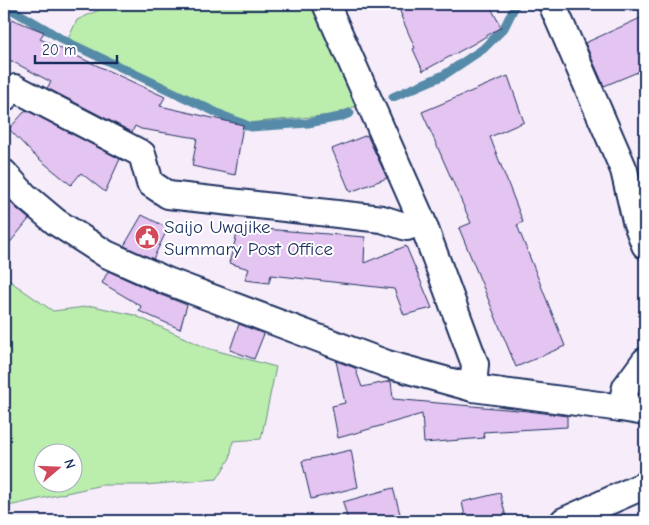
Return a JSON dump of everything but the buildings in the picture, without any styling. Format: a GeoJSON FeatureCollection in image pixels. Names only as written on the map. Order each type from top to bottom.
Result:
{"type":"FeatureCollection","features":[{"type":"Feature","properties":{"kind":"street"},"geometry":{"type":"LineString","coordinates":[[326,4],[422,221],[476,364],[473,388]]}},
{"type":"Feature","properties":{"kind":"street"},"geometry":{"type":"LineString","coordinates":[[552,4],[624,170],[638,191],[636,221],[645,245]]}},
{"type":"Feature","properties":{"kind":"street"},"geometry":{"type":"LineString","coordinates":[[4,98],[15,88],[142,154],[150,183],[168,195],[382,219],[407,227],[422,221]]}},
{"type":"Feature","properties":{"kind":"street"},"geometry":{"type":"LineString","coordinates":[[4,173],[25,196],[56,222],[106,254],[167,281],[387,364],[473,388],[639,416]]}},
{"type":"Feature","properties":{"kind":"street"},"geometry":{"type":"LineString","coordinates":[[639,416],[626,387],[645,361]]}},
{"type":"Feature","properties":{"kind":"street"},"geometry":{"type":"LineString","coordinates":[[564,521],[645,485]]}},
{"type":"Feature","properties":{"kind":"green space"},"geometry":{"type":"Polygon","coordinates":[[[112,4],[314,4],[359,105],[333,115],[247,123],[68,39],[77,20],[112,4]]]}},
{"type":"Feature","properties":{"kind":"green space"},"geometry":{"type":"Polygon","coordinates":[[[4,277],[53,311],[93,306],[134,315],[207,348],[276,367],[261,439],[233,441],[230,458],[217,479],[145,485],[102,485],[82,489],[82,442],[32,442],[32,492],[71,492],[4,507],[4,277]]]}},
{"type":"Feature","properties":{"kind":"waterway"},"geometry":{"type":"LineString","coordinates":[[393,97],[444,75],[483,49],[504,28],[516,4]]}},
{"type":"Feature","properties":{"kind":"waterway"},"geometry":{"type":"LineString","coordinates":[[4,5],[63,40],[251,127],[308,123],[340,117],[350,113]]}},
{"type":"Feature","properties":{"kind":"place","name":"Saijo Uwajike Summary Post Office"},"geometry":{"type":"Point","coordinates":[147,237]}}]}
